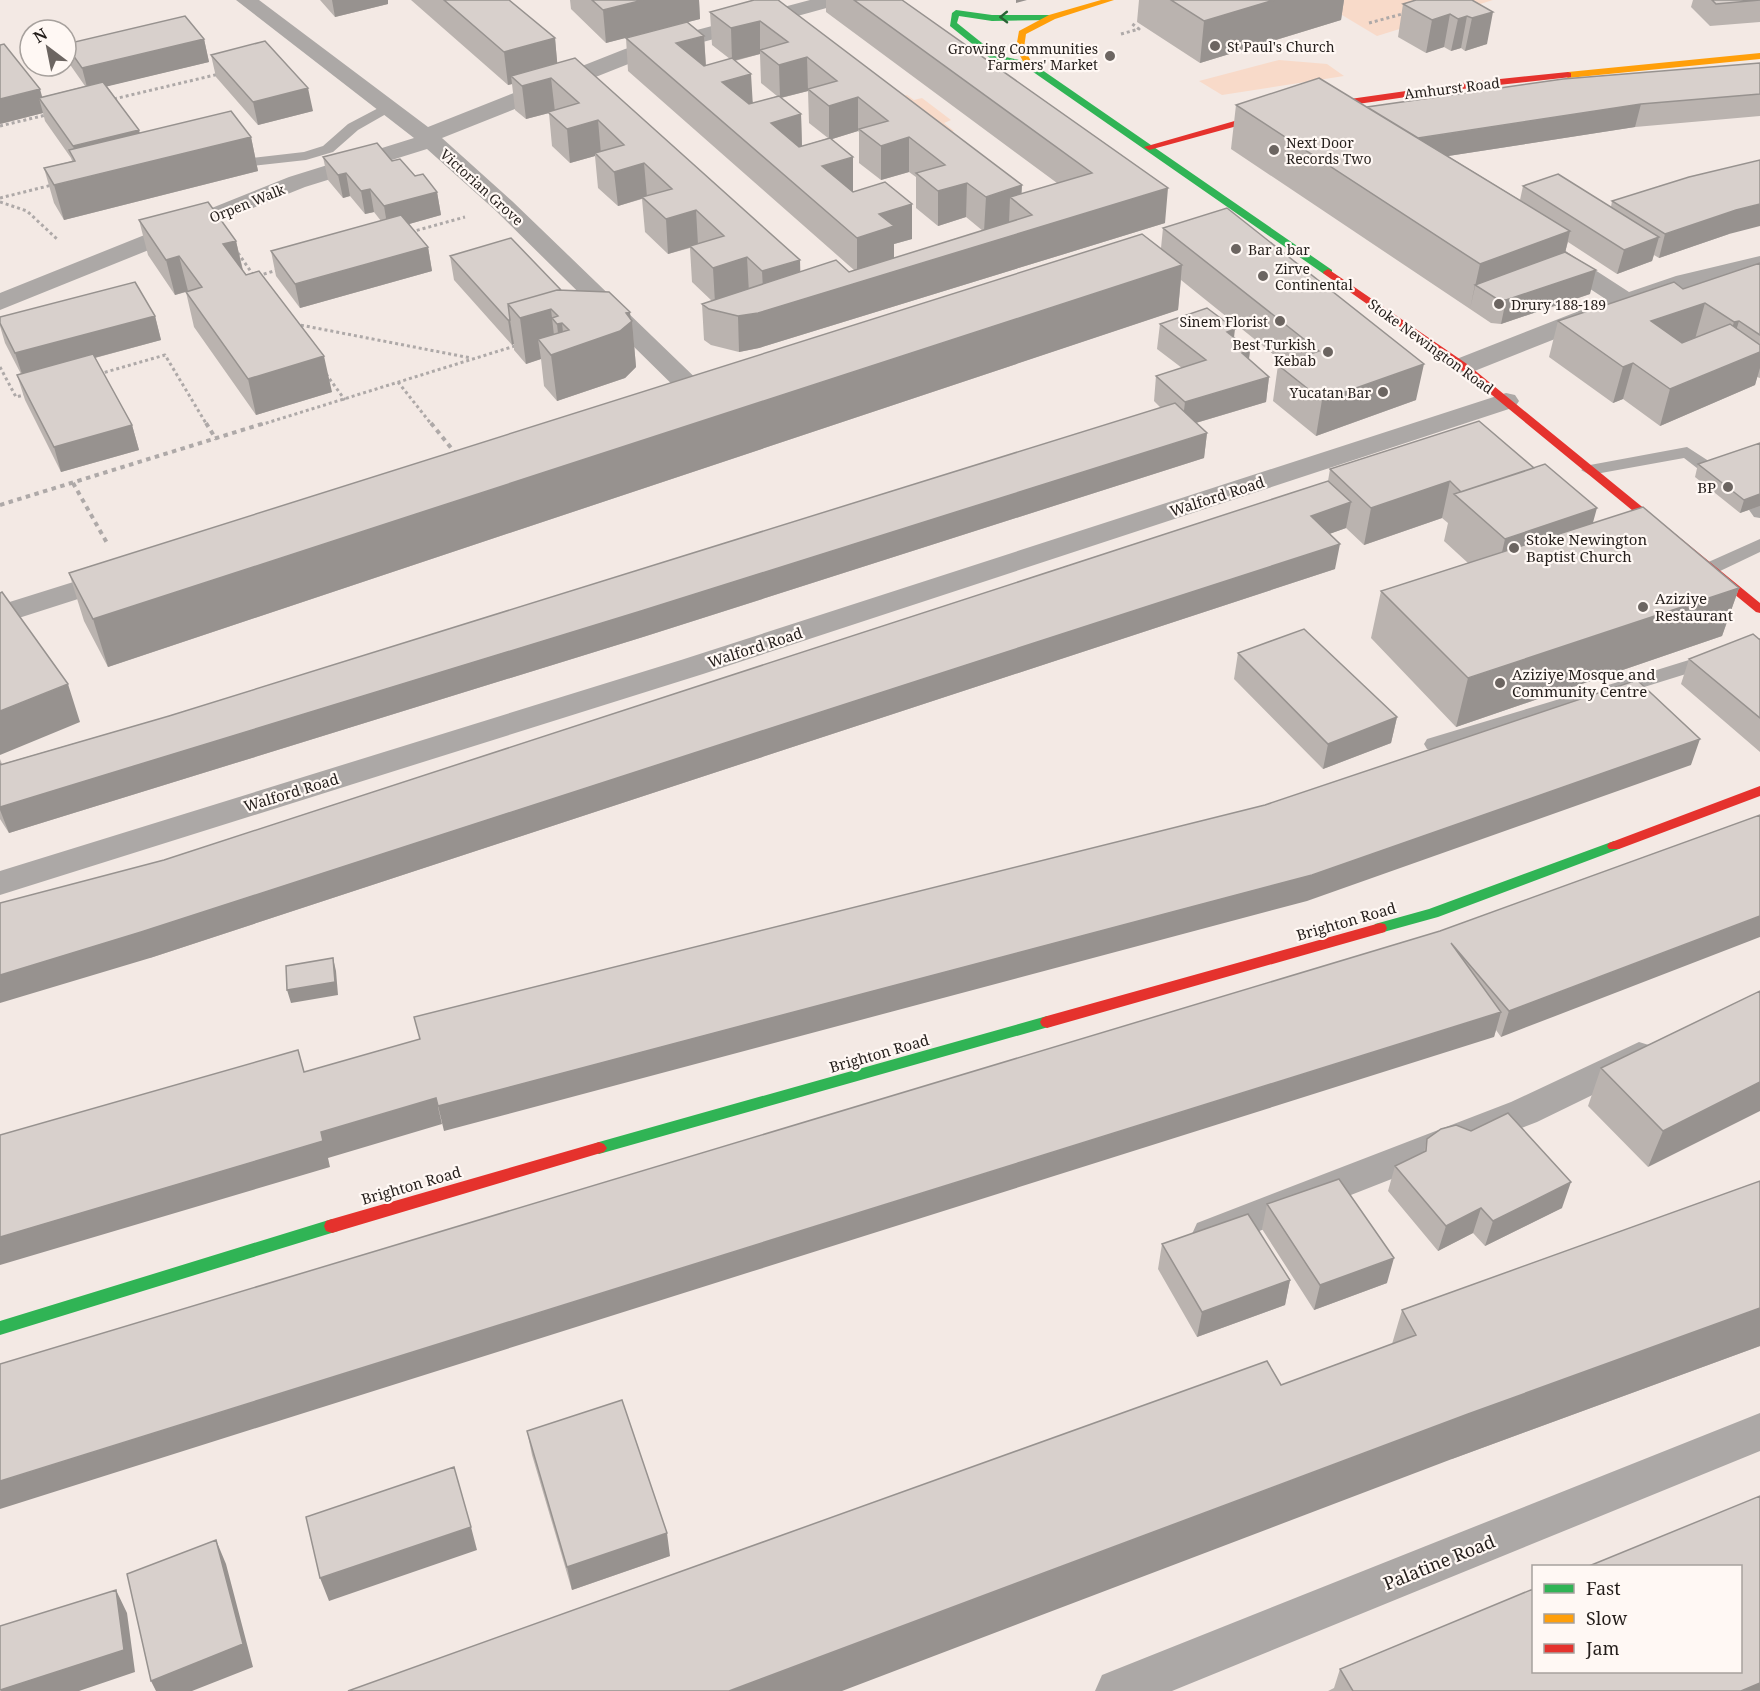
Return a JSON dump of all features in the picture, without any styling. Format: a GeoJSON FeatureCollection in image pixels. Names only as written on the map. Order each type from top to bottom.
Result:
{"type":"FeatureCollection","features":[{"type":"Feature","properties":{"kind":"main road"},"geometry":{"type":"LineString","coordinates":[[1029,65],[1020,48],[1022,33],[1052,17],[1110,0]]}},
{"type":"Feature","properties":{"kind":"main road","name":"Stoke Newington Road"},"geometry":{"type":"LineString","coordinates":[[1052,17],[992,18],[951,9],[952,24],[994,57],[1029,65],[1250,216],[1463,366],[1760,609]]}},
{"type":"Feature","properties":{"kind":"main road","name":"Amhurst Road"},"geometry":{"type":"LineString","coordinates":[[1149,147],[1212,128],[1295,110],[1462,86],[1760,56]]}},
{"type":"Feature","properties":{"kind":"main road","name":"Brighton Road"},"geometry":{"type":"LineString","coordinates":[[0,1328],[420,1198],[1433,913],[1760,791]]}},
{"type":"Feature","properties":{"kind":"street","name":"Victorian Grove"},"geometry":{"type":"LineString","coordinates":[[246,0],[428,138],[504,206],[699,396]]}},
{"type":"Feature","properties":{"kind":"street","name":"Orpen Walk"},"geometry":{"type":"LineString","coordinates":[[0,302],[297,182],[428,138],[633,54],[834,0]]}},
{"type":"Feature","properties":{"kind":"street"},"geometry":{"type":"LineString","coordinates":[[1219,226],[1250,216]]}},
{"type":"Feature","properties":{"kind":"street"},"geometry":{"type":"LineString","coordinates":[[1540,245],[1628,303]]}},
{"type":"Feature","properties":{"kind":"street"},"geometry":{"type":"LineString","coordinates":[[1463,366],[1628,303],[1731,268],[1760,263]]}},
{"type":"Feature","properties":{"kind":"street","name":"Walford Road"},"geometry":{"type":"LineString","coordinates":[[0,883],[681,671],[1506,401]]}},
{"type":"Feature","properties":{"kind":"street"},"geometry":{"type":"LineString","coordinates":[[0,615],[131,573]]}},
{"type":"Feature","properties":{"kind":"street"},"geometry":{"type":"LineString","coordinates":[[1196,1240],[1524,1112],[1671,1041]]}},
{"type":"Feature","properties":{"kind":"street","name":"Palatine Road"},"geometry":{"type":"LineString","coordinates":[[1118,1691],[1760,1432]]}},
{"type":"Feature","properties":{"kind":"lane"},"geometry":{"type":"LineString","coordinates":[[251,162],[306,156],[328,149],[353,127],[388,107]]}},
{"type":"Feature","properties":{"kind":"lane"},"geometry":{"type":"LineString","coordinates":[[1590,470],[1687,452],[1712,471]]}},
{"type":"Feature","properties":{"kind":"lane"},"geometry":{"type":"LineString","coordinates":[[1711,568],[1760,544]]}},
{"type":"Feature","properties":{"kind":"lane"},"geometry":{"type":"LineString","coordinates":[[1434,744],[1760,644]]}},
{"type":"Feature","properties":{"kind":"path"},"geometry":{"type":"LineString","coordinates":[[1369,23],[1411,12]]}},
{"type":"Feature","properties":{"kind":"path"},"geometry":{"type":"LineString","coordinates":[[1117,35],[1139,29],[1128,21],[1138,18]]}},
{"type":"Feature","properties":{"kind":"path"},"geometry":{"type":"LineString","coordinates":[[103,101],[219,74]]}},
{"type":"Feature","properties":{"kind":"path"},"geometry":{"type":"LineString","coordinates":[[114,99],[120,107]]}},
{"type":"Feature","properties":{"kind":"path"},"geometry":{"type":"LineString","coordinates":[[0,126],[57,112]]}},
{"type":"Feature","properties":{"kind":"path"},"geometry":{"type":"LineString","coordinates":[[0,200],[56,184]]}},
{"type":"Feature","properties":{"kind":"path"},"geometry":{"type":"LineString","coordinates":[[0,200],[27,211],[87,268]]}},
{"type":"Feature","properties":{"kind":"path"},"geometry":{"type":"LineString","coordinates":[[402,235],[504,206]]}},
{"type":"Feature","properties":{"kind":"path"},"geometry":{"type":"LineString","coordinates":[[212,217],[261,286]]}},
{"type":"Feature","properties":{"kind":"path"},"geometry":{"type":"LineString","coordinates":[[255,277],[277,270]]}},
{"type":"Feature","properties":{"kind":"path"},"geometry":{"type":"LineString","coordinates":[[296,332],[289,323],[471,359]]}},
{"type":"Feature","properties":{"kind":"path"},"geometry":{"type":"LineString","coordinates":[[0,506],[526,343]]}},
{"type":"Feature","properties":{"kind":"path"},"geometry":{"type":"LineString","coordinates":[[96,374],[165,355],[216,439]]}},
{"type":"Feature","properties":{"kind":"path"},"geometry":{"type":"LineString","coordinates":[[0,367],[16,397],[39,391]]}},
{"type":"Feature","properties":{"kind":"path"},"geometry":{"type":"LineString","coordinates":[[324,371],[345,400]]}},
{"type":"Feature","properties":{"kind":"path"},"geometry":{"type":"LineString","coordinates":[[398,382],[461,459]]}},
{"type":"Feature","properties":{"kind":"path"},"geometry":{"type":"LineString","coordinates":[[72,483],[131,573]]}},
{"type":"Feature","properties":{"kind":"shaded area"},"geometry":{"type":"Polygon","coordinates":[[[1317,0],[1493,0],[1377,36],[1317,0]]]}},
{"type":"Feature","properties":{"kind":"shaded area"},"geometry":{"type":"Polygon","coordinates":[[[1279,60],[1327,64],[1344,76],[1222,95],[1199,81],[1279,60]]]}},
{"type":"Feature","properties":{"kind":"shaded area"},"geometry":{"type":"Polygon","coordinates":[[[907,95],[914,100],[922,98],[951,120],[944,123],[954,131],[936,136],[890,100],[907,95]]]}},
{"type":"Feature","properties":{"kind":"building"},"geometry":{"type":"Polygon","coordinates":[[[444,0],[509,0],[555,38],[504,52],[444,0]]]}},
{"type":"Feature","properties":{"kind":"building"},"geometry":{"type":"Polygon","coordinates":[[[592,0],[643,0],[603,10],[592,0]]]}},
{"type":"Feature","properties":{"kind":"building"},"geometry":{"type":"Polygon","coordinates":[[[754,0],[778,0],[1022,185],[986,197],[967,183],[938,191],[916,173],[945,165],[909,137],[881,146],[859,129],[888,121],[858,97],[829,106],[808,89],[837,81],[807,57],[779,65],[760,50],[788,42],[760,21],[731,28],[710,12],[754,0]]]}},
{"type":"Feature","properties":{"kind":"building"},"geometry":{"type":"Polygon","coordinates":[[[854,0],[902,0],[1168,188],[758,313],[738,316],[709,309],[702,304],[836,260],[849,272],[1032,215],[1010,197],[1092,173],[854,0]]]}},
{"type":"Feature","properties":{"kind":"building"},"geometry":{"type":"Polygon","coordinates":[[[1171,0],[1274,0],[1204,21],[1171,0]]]}},
{"type":"Feature","properties":{"kind":"building"},"geometry":{"type":"Polygon","coordinates":[[[1416,0],[1472,0],[1493,12],[1458,19],[1450,14],[1432,20],[1403,4],[1416,0]]]}},
{"type":"Feature","properties":{"kind":"building"},"geometry":{"type":"Polygon","coordinates":[[[1712,0],[1760,0],[1716,4],[1712,0]]]}},
{"type":"Feature","properties":{"kind":"building"},"geometry":{"type":"Polygon","coordinates":[[[185,16],[204,39],[82,68],[78,62],[78,41],[185,16]]]}},
{"type":"Feature","properties":{"kind":"building"},"geometry":{"type":"Polygon","coordinates":[[[687,22],[704,36],[676,43],[704,66],[732,58],[751,74],[722,82],[749,104],[779,96],[801,114],[771,123],[799,147],[830,138],[853,157],[822,166],[853,192],[885,182],[912,204],[879,214],[894,226],[857,238],[626,38],[687,22]]]}},
{"type":"Feature","properties":{"kind":"building"},"geometry":{"type":"Polygon","coordinates":[[[265,41],[308,88],[253,102],[211,55],[265,41]]]}},
{"type":"Feature","properties":{"kind":"building"},"geometry":{"type":"Polygon","coordinates":[[[4,44],[18,62],[18,78],[31,78],[40,89],[0,99],[0,45],[4,44]]]}},
{"type":"Feature","properties":{"kind":"building"},"geometry":{"type":"Polygon","coordinates":[[[575,58],[800,260],[762,271],[747,257],[713,268],[690,246],[724,236],[696,210],[666,219],[642,197],[672,189],[644,163],[614,172],[595,153],[624,145],[598,120],[567,129],[548,112],[579,103],[551,78],[522,86],[511,76],[575,58]]]}},
{"type":"Feature","properties":{"kind":"building"},"geometry":{"type":"Polygon","coordinates":[[[1760,63],[1760,94],[1641,104],[1418,138],[1367,107],[1563,79],[1760,63]]]}},
{"type":"Feature","properties":{"kind":"building"},"geometry":{"type":"Polygon","coordinates":[[[1319,78],[1570,231],[1480,264],[1236,105],[1319,78]]]}},
{"type":"Feature","properties":{"kind":"building"},"geometry":{"type":"Polygon","coordinates":[[[103,82],[139,130],[73,146],[39,98],[103,82]]]}},
{"type":"Feature","properties":{"kind":"building"},"geometry":{"type":"Polygon","coordinates":[[[231,111],[251,137],[54,185],[44,168],[75,161],[69,150],[231,111]]]}},
{"type":"Feature","properties":{"kind":"building"},"geometry":{"type":"Polygon","coordinates":[[[377,143],[392,161],[400,159],[415,176],[423,174],[437,192],[384,206],[370,189],[361,191],[346,173],[338,175],[323,157],[377,143]]]}},
{"type":"Feature","properties":{"kind":"building"},"geometry":{"type":"Polygon","coordinates":[[[1760,160],[1760,204],[1665,234],[1612,201],[1689,177],[1760,160]]]}},
{"type":"Feature","properties":{"kind":"building"},"geometry":{"type":"Polygon","coordinates":[[[1558,174],[1659,237],[1624,250],[1523,186],[1558,174]]]}},
{"type":"Feature","properties":{"kind":"building"},"geometry":{"type":"Polygon","coordinates":[[[208,202],[236,241],[223,244],[246,275],[259,271],[324,356],[248,379],[186,292],[202,287],[179,256],[166,260],[139,220],[208,202]]]}},
{"type":"Feature","properties":{"kind":"building"},"geometry":{"type":"Polygon","coordinates":[[[1227,208],[1424,364],[1322,400],[1278,365],[1319,351],[1163,228],[1227,208]]]}},
{"type":"Feature","properties":{"kind":"building"},"geometry":{"type":"Polygon","coordinates":[[[401,215],[428,247],[295,284],[271,251],[401,215]]]}},
{"type":"Feature","properties":{"kind":"building"},"geometry":{"type":"Polygon","coordinates":[[[1142,234],[1182,265],[93,619],[69,573],[1142,234]]]}},
{"type":"Feature","properties":{"kind":"building"},"geometry":{"type":"Polygon","coordinates":[[[511,238],[561,290],[508,304],[510,320],[508,320],[450,256],[511,238]]]}},
{"type":"Feature","properties":{"kind":"building"},"geometry":{"type":"Polygon","coordinates":[[[1565,252],[1596,270],[1506,300],[1497,299],[1475,285],[1565,252]]]}},
{"type":"Feature","properties":{"kind":"building"},"geometry":{"type":"Polygon","coordinates":[[[1760,263],[1760,335],[1739,321],[1734,322],[1705,303],[1651,321],[1682,343],[1730,324],[1760,345],[1760,352],[1670,389],[1633,363],[1623,367],[1558,321],[1674,282],[1683,289],[1760,263]]]}},
{"type":"Feature","properties":{"kind":"building"},"geometry":{"type":"Polygon","coordinates":[[[135,282],[155,316],[15,353],[0,323],[0,317],[135,282]]]}},
{"type":"Feature","properties":{"kind":"building"},"geometry":{"type":"Polygon","coordinates":[[[557,290],[609,292],[630,312],[626,313],[632,321],[620,331],[551,355],[538,339],[569,330],[562,323],[557,324],[552,318],[558,316],[551,309],[520,318],[508,304],[557,290]]]}},
{"type":"Feature","properties":{"kind":"building"},"geometry":{"type":"Polygon","coordinates":[[[1207,308],[1235,329],[1227,332],[1250,350],[1242,353],[1269,377],[1185,402],[1156,376],[1206,360],[1160,324],[1207,308]]]}},
{"type":"Feature","properties":{"kind":"building"},"geometry":{"type":"Polygon","coordinates":[[[93,354],[132,425],[54,447],[17,375],[93,354]]]}},
{"type":"Feature","properties":{"kind":"building"},"geometry":{"type":"Polygon","coordinates":[[[1175,403],[1207,433],[641,611],[0,807],[0,765],[169,716],[1175,403]]]}},
{"type":"Feature","properties":{"kind":"building"},"geometry":{"type":"Polygon","coordinates":[[[1479,421],[1534,468],[1461,492],[1450,481],[1371,508],[1330,469],[1479,421]]]}},
{"type":"Feature","properties":{"kind":"building"},"geometry":{"type":"Polygon","coordinates":[[[1760,443],[1760,494],[1744,500],[1698,464],[1760,443]]]}},
{"type":"Feature","properties":{"kind":"building"},"geometry":{"type":"Polygon","coordinates":[[[1545,464],[1597,508],[1505,539],[1454,494],[1545,464]]]}},
{"type":"Feature","properties":{"kind":"building"},"geometry":{"type":"Polygon","coordinates":[[[1328,481],[1351,502],[1311,516],[1340,544],[141,932],[0,975],[0,903],[164,860],[1328,481]]]}},
{"type":"Feature","properties":{"kind":"building"},"geometry":{"type":"Polygon","coordinates":[[[1643,507],[1739,588],[1468,678],[1381,591],[1643,507]]]}},
{"type":"Feature","properties":{"kind":"building"},"geometry":{"type":"Polygon","coordinates":[[[2,592],[68,684],[0,711],[0,593],[2,592]]]}},
{"type":"Feature","properties":{"kind":"building"},"geometry":{"type":"Polygon","coordinates":[[[1304,629],[1397,717],[1328,744],[1238,653],[1304,629]]]}},
{"type":"Feature","properties":{"kind":"building"},"geometry":{"type":"Polygon","coordinates":[[[1753,634],[1760,640],[1760,718],[1689,659],[1753,634]]]}},
{"type":"Feature","properties":{"kind":"building"},"geometry":{"type":"Polygon","coordinates":[[[1637,680],[1700,739],[1312,875],[438,1106],[436,1098],[321,1132],[323,1141],[0,1237],[0,1135],[298,1050],[304,1072],[420,1039],[414,1017],[1265,805],[1637,680]]]}},
{"type":"Feature","properties":{"kind":"building"},"geometry":{"type":"Polygon","coordinates":[[[1760,815],[1760,916],[1509,1011],[1451,943],[1501,1012],[0,1481],[0,1364],[1440,931],[1760,815]]]}},
{"type":"Feature","properties":{"kind":"building"},"geometry":{"type":"Polygon","coordinates":[[[333,958],[335,982],[287,990],[286,966],[333,958]]]}},
{"type":"Feature","properties":{"kind":"building"},"geometry":{"type":"Polygon","coordinates":[[[1760,991],[1760,1082],[1663,1131],[1601,1068],[1760,991]]]}},
{"type":"Feature","properties":{"kind":"building"},"geometry":{"type":"Polygon","coordinates":[[[1508,1113],[1571,1182],[1493,1221],[1481,1208],[1446,1226],[1395,1166],[1426,1151],[1427,1139],[1441,1129],[1456,1125],[1471,1131],[1508,1113]]]}},
{"type":"Feature","properties":{"kind":"building"},"geometry":{"type":"Polygon","coordinates":[[[1339,1179],[1394,1258],[1320,1285],[1267,1204],[1339,1179]]]}},
{"type":"Feature","properties":{"kind":"building"},"geometry":{"type":"Polygon","coordinates":[[[1760,1181],[1760,1308],[1468,1414],[729,1691],[348,1691],[1267,1361],[1281,1385],[1416,1335],[1402,1310],[1760,1181]]]}},
{"type":"Feature","properties":{"kind":"building"},"geometry":{"type":"Polygon","coordinates":[[[1248,1214],[1290,1280],[1202,1312],[1162,1244],[1248,1214]]]}},
{"type":"Feature","properties":{"kind":"building"},"geometry":{"type":"Polygon","coordinates":[[[622,1400],[667,1533],[567,1567],[527,1431],[622,1400]]]}},
{"type":"Feature","properties":{"kind":"building"},"geometry":{"type":"Polygon","coordinates":[[[454,1467],[471,1527],[320,1578],[306,1517],[454,1467]]]}},
{"type":"Feature","properties":{"kind":"building"},"geometry":{"type":"Polygon","coordinates":[[[1760,1496],[1760,1683],[1741,1691],[1353,1691],[1340,1669],[1532,1589],[1532,1673],[1742,1673],[1742,1565],[1591,1565],[1760,1496]]]}},
{"type":"Feature","properties":{"kind":"building"},"geometry":{"type":"Polygon","coordinates":[[[216,1540],[243,1644],[151,1681],[127,1574],[216,1540]]]}},
{"type":"Feature","properties":{"kind":"building"},"geometry":{"type":"Polygon","coordinates":[[[116,1590],[124,1650],[0,1690],[0,1626],[116,1590]]]}},
{"type":"Feature","properties":{"kind":"traffic: fast"},"geometry":{"type":"LineString","coordinates":[[956,13],[953,24],[994,57],[1029,65],[1328,272]]}},
{"type":"Feature","properties":{"kind":"traffic: fast"},"geometry":{"type":"LineString","coordinates":[[956,13],[992,18],[1050,17]]}},
{"type":"Feature","properties":{"kind":"traffic: fast"},"geometry":{"type":"LineString","coordinates":[[1380,928],[1433,913],[1614,846]]}},
{"type":"Feature","properties":{"kind":"traffic: fast"},"geometry":{"type":"LineString","coordinates":[[599,1148],[1047,1022]]}},
{"type":"Feature","properties":{"kind":"traffic: fast"},"geometry":{"type":"LineString","coordinates":[[0,1328],[332,1226]]}},
{"type":"Feature","properties":{"kind":"traffic: slow"},"geometry":{"type":"LineString","coordinates":[[1029,65],[1020,48],[1022,33],[1052,17],[1110,0]]}},
{"type":"Feature","properties":{"kind":"traffic: slow"},"geometry":{"type":"LineString","coordinates":[[1568,75],[1760,56]]}},
{"type":"Feature","properties":{"kind":"traffic: jam"},"geometry":{"type":"LineString","coordinates":[[1149,147],[1273,113],[1462,86],[1568,75]]}},
{"type":"Feature","properties":{"kind":"traffic: jam"},"geometry":{"type":"LineString","coordinates":[[1328,272],[1463,366],[1760,609]]}},
{"type":"Feature","properties":{"kind":"traffic: jam"},"geometry":{"type":"LineString","coordinates":[[1614,846],[1760,791]]}},
{"type":"Feature","properties":{"kind":"traffic: jam"},"geometry":{"type":"LineString","coordinates":[[1047,1022],[1380,928]]}},
{"type":"Feature","properties":{"kind":"traffic: jam"},"geometry":{"type":"LineString","coordinates":[[332,1226],[599,1148]]}},
{"type":"Feature","properties":{"kind":"place","name":"St Paul's Church"},"geometry":{"type":"Point","coordinates":[1215,46]}},
{"type":"Feature","properties":{"kind":"place","name":"Growing Communities Farmers' Market"},"geometry":{"type":"Point","coordinates":[1110,56]}},
{"type":"Feature","properties":{"kind":"place","name":"Next Door Records Two"},"geometry":{"type":"Point","coordinates":[1274,150]}},
{"type":"Feature","properties":{"kind":"place","name":"Bar a bar"},"geometry":{"type":"Point","coordinates":[1236,249]}},
{"type":"Feature","properties":{"kind":"place","name":"Zirve Continental"},"geometry":{"type":"Point","coordinates":[1263,276]}},
{"type":"Feature","properties":{"kind":"place","name":"Drury 188-189"},"geometry":{"type":"Point","coordinates":[1499,304]}},
{"type":"Feature","properties":{"kind":"place","name":"Sinem Florist"},"geometry":{"type":"Point","coordinates":[1280,321]}},
{"type":"Feature","properties":{"kind":"place","name":"Best Turkish Kebab"},"geometry":{"type":"Point","coordinates":[1328,352]}},
{"type":"Feature","properties":{"kind":"place","name":"Yucatan Bar"},"geometry":{"type":"Point","coordinates":[1383,392]}},
{"type":"Feature","properties":{"kind":"place","name":"BP"},"geometry":{"type":"Point","coordinates":[1728,487]}},
{"type":"Feature","properties":{"kind":"place","name":"Stoke Newington Baptist Church"},"geometry":{"type":"Point","coordinates":[1514,548]}},
{"type":"Feature","properties":{"kind":"place","name":"Aziziye Restaurant"},"geometry":{"type":"Point","coordinates":[1643,607]}},
{"type":"Feature","properties":{"kind":"place","name":"Aziziye Mosque and Community Centre"},"geometry":{"type":"Point","coordinates":[1500,683]}}]}
